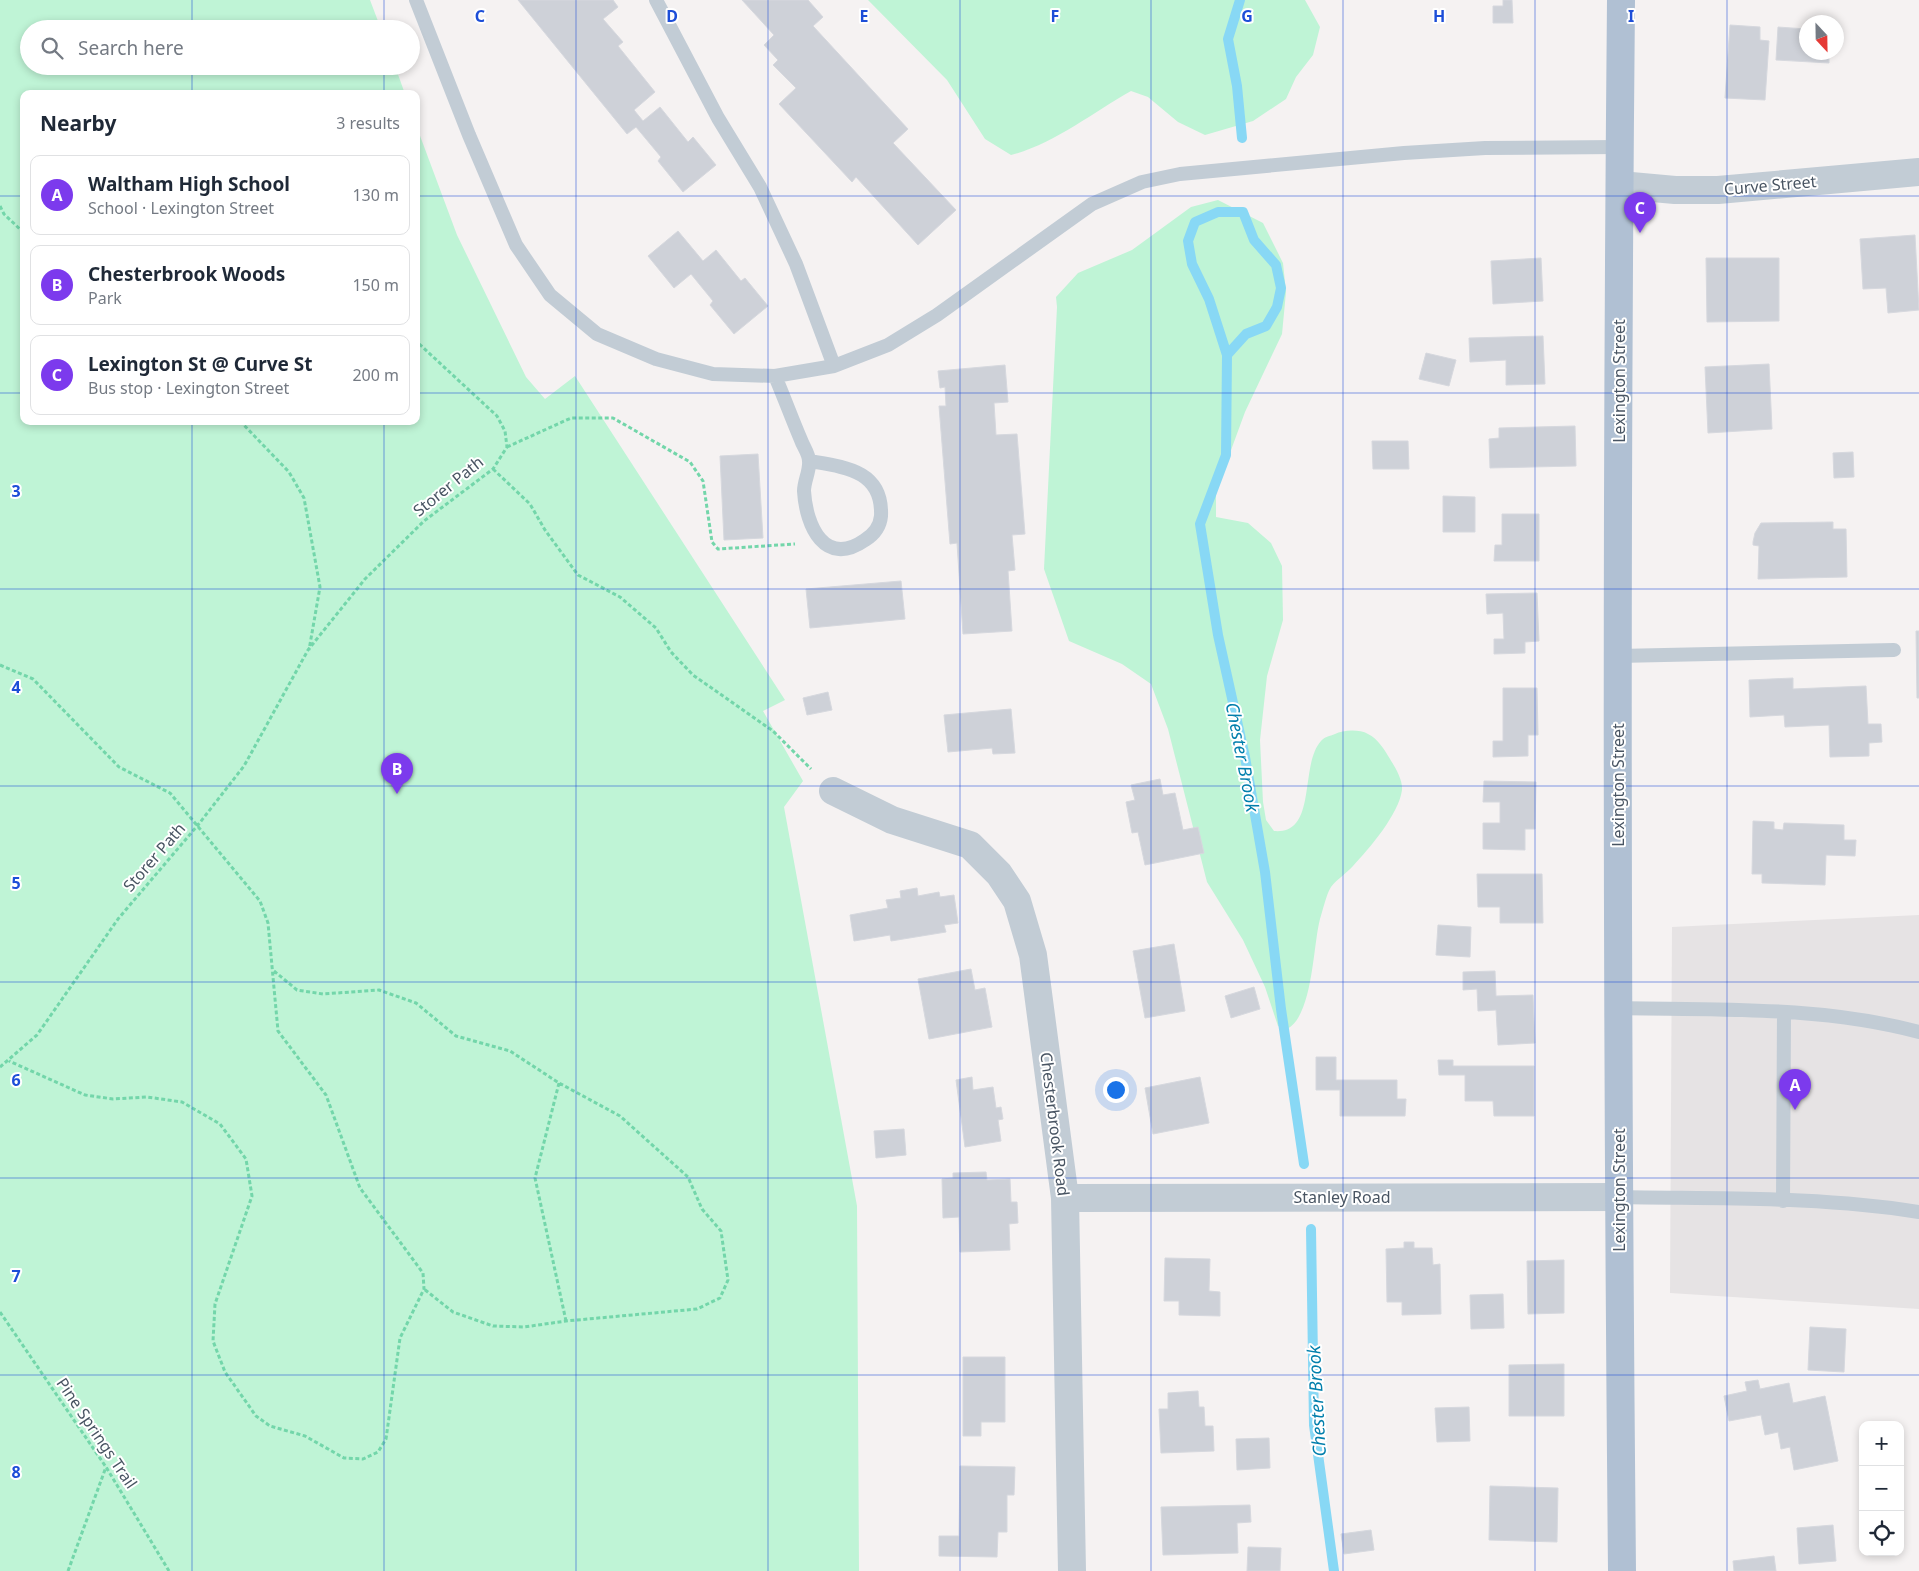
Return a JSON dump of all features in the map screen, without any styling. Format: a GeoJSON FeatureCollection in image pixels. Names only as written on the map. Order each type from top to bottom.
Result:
{"type":"FeatureCollection","features":[{"type":"Feature","properties":{"kind":"main road","name":"Lexington Street"},"geometry":{"type":"LineString","coordinates":[[1621,0],[1619,147],[1618,1196],[1622,1571]]}},
{"type":"Feature","properties":{"kind":"street","name":"Curve Street"},"geometry":{"type":"LineString","coordinates":[[1620,185],[1675,190],[1718,190],[1919,172]]}},
{"type":"Feature","properties":{"kind":"street","name":"Chesterbrook Road"},"geometry":{"type":"LineString","coordinates":[[833,790],[892,820],[970,845],[999,874],[1017,901],[1033,955],[1065,1198],[1072,1571]]}},
{"type":"Feature","properties":{"kind":"street","name":"Stanley Road"},"geometry":{"type":"LineString","coordinates":[[1065,1198],[1618,1196]]}},
{"type":"Feature","properties":{"kind":"lane"},"geometry":{"type":"LineString","coordinates":[[416,0],[469,135],[516,245],[550,294],[597,334],[656,360],[713,374],[775,376],[834,366],[888,345],[937,315],[1092,204],[1142,182],[1180,174],[1404,153],[1485,148],[1619,147]]}},
{"type":"Feature","properties":{"kind":"lane"},"geometry":{"type":"LineString","coordinates":[[656,0],[718,118],[760,187],[796,264],[834,366]]}},
{"type":"Feature","properties":{"kind":"lane"},"geometry":{"type":"LineString","coordinates":[[775,376],[809,461],[804,490],[811,527],[820,542],[838,550],[856,547],[874,534],[881,518],[878,494],[866,477],[849,468],[809,461]]}},
{"type":"Feature","properties":{"kind":"lane"},"geometry":{"type":"LineString","coordinates":[[1618,656],[1894,650]]}},
{"type":"Feature","properties":{"kind":"lane"},"geometry":{"type":"LineString","coordinates":[[1618,1008],[1784,1012],[1881,1022],[1919,1032]]}},
{"type":"Feature","properties":{"kind":"lane"},"geometry":{"type":"LineString","coordinates":[[1783,1201],[1784,1012]]}},
{"type":"Feature","properties":{"kind":"lane"},"geometry":{"type":"LineString","coordinates":[[1618,1196],[1783,1201],[1893,1208],[1919,1212]]}},
{"type":"Feature","properties":{"kind":"path"},"geometry":{"type":"LineString","coordinates":[[0,206],[2,214],[20,230]]}},
{"type":"Feature","properties":{"kind":"path"},"geometry":{"type":"LineString","coordinates":[[420,344],[497,416],[505,430],[507,447],[571,418],[613,418],[690,462],[703,481],[712,542],[718,549],[820,542]]}},
{"type":"Feature","properties":{"kind":"path","name":"Storer Path"},"geometry":{"type":"LineString","coordinates":[[244,425],[289,472],[304,498],[320,587],[308,650]]}},
{"type":"Feature","properties":{"kind":"path","name":"Storer Path"},"geometry":{"type":"LineString","coordinates":[[0,1067],[37,1035],[118,919],[198,825],[244,766],[308,650],[365,580],[424,521],[492,469],[507,447]]}},
{"type":"Feature","properties":{"kind":"path"},"geometry":{"type":"LineString","coordinates":[[492,469],[530,504],[545,530],[578,575],[620,597],[656,628],[671,652],[693,675],[773,731],[833,790]]}},
{"type":"Feature","properties":{"kind":"path"},"geometry":{"type":"LineString","coordinates":[[0,665],[33,679],[119,768],[170,792],[260,901],[268,923],[278,1031],[326,1095],[360,1188],[423,1273],[424,1290],[400,1338],[386,1439],[378,1452],[363,1459],[344,1458],[305,1436],[270,1426],[256,1416],[225,1372],[213,1341],[215,1304],[252,1196],[246,1159],[220,1124],[182,1102],[147,1097],[113,1099],[85,1095],[9,1060]]}},
{"type":"Feature","properties":{"kind":"path"},"geometry":{"type":"LineString","coordinates":[[273,970],[297,990],[323,994],[380,990],[416,1003],[456,1036],[510,1051],[559,1083],[620,1116],[688,1176],[702,1209],[721,1231],[728,1280],[720,1298],[697,1309],[566,1321],[524,1327],[493,1326],[453,1312],[424,1290]]}},
{"type":"Feature","properties":{"kind":"path"},"geometry":{"type":"LineString","coordinates":[[559,1083],[535,1178],[566,1321]]}},
{"type":"Feature","properties":{"kind":"path","name":"Pine Springs Trail"},"geometry":{"type":"LineString","coordinates":[[0,1312],[106,1467],[169,1571]]}},
{"type":"Feature","properties":{"kind":"path"},"geometry":{"type":"LineString","coordinates":[[68,1571],[106,1467]]}},
{"type":"Feature","properties":{"kind":"shaded area"},"geometry":{"type":"Polygon","coordinates":[[[1919,915],[1919,1309],[1670,1293],[1672,927],[1919,915]]]}},
{"type":"Feature","properties":{"kind":"green space"},"geometry":{"type":"Polygon","coordinates":[[[0,0],[370,0],[378,20],[20,20],[20,75],[398,75],[404,90],[20,90],[20,425],[420,425],[420,136],[457,235],[526,377],[545,399],[575,376],[785,700],[763,711],[803,781],[784,807],[857,1206],[859,1571],[0,1571],[0,0]]]}},
{"type":"Feature","properties":{"kind":"green space"},"geometry":{"type":"Polygon","coordinates":[[[868,0],[1305,0],[1320,27],[1313,55],[1296,77],[1286,99],[1253,121],[1205,135],[1178,122],[1148,97],[1131,91],[1058,136],[1011,155],[985,139],[947,80],[868,0]]]}},
{"type":"Feature","properties":{"kind":"green space"},"geometry":{"type":"Polygon","coordinates":[[[1218,200],[1263,223],[1283,263],[1286,292],[1282,334],[1245,412],[1216,491],[1216,517],[1248,523],[1271,543],[1282,566],[1283,620],[1267,676],[1260,740],[1263,802],[1266,820],[1274,831],[1288,829],[1297,822],[1306,796],[1314,752],[1324,738],[1342,732],[1360,731],[1375,739],[1394,766],[1402,786],[1400,799],[1395,810],[1375,841],[1351,869],[1333,884],[1329,890],[1320,919],[1307,995],[1296,1022],[1287,1029],[1278,1026],[1265,987],[1243,940],[1207,882],[1168,729],[1151,684],[1122,664],[1069,641],[1044,569],[1056,297],[1078,273],[1132,250],[1191,207],[1218,200]]]}},
{"type":"Feature","properties":{"kind":"building"},"geometry":{"type":"Polygon","coordinates":[[[518,0],[613,0],[618,7],[603,19],[623,42],[618,46],[655,92],[634,110],[643,121],[660,107],[688,142],[693,137],[716,165],[683,192],[658,161],[661,157],[636,127],[627,134],[518,0]]]}},
{"type":"Feature","properties":{"kind":"building"},"geometry":{"type":"Polygon","coordinates":[[[742,0],[808,0],[823,17],[813,26],[908,129],[893,143],[956,210],[918,245],[856,177],[852,182],[779,104],[796,88],[773,65],[778,60],[764,45],[774,35],[742,0]]]}},
{"type":"Feature","properties":{"kind":"building"},"geometry":{"type":"Polygon","coordinates":[[[1503,0],[1512,0],[1513,23],[1493,23],[1493,6],[1503,6],[1503,0]]]}},
{"type":"Feature","properties":{"kind":"building"},"geometry":{"type":"Polygon","coordinates":[[[1730,25],[1760,27],[1760,40],[1769,41],[1765,100],[1725,98],[1730,25]]]}},
{"type":"Feature","properties":{"kind":"building"},"geometry":{"type":"Polygon","coordinates":[[[1778,27],[1799,28],[1799,60],[1829,60],[1829,63],[1776,60],[1778,27]]]}},
{"type":"Feature","properties":{"kind":"building"},"geometry":{"type":"Polygon","coordinates":[[[678,231],[703,261],[716,250],[741,281],[745,278],[768,306],[734,334],[710,305],[713,301],[691,274],[674,288],[648,256],[678,231]]]}},
{"type":"Feature","properties":{"kind":"building"},"geometry":{"type":"Polygon","coordinates":[[[1915,235],[1919,310],[1888,313],[1886,288],[1863,289],[1860,239],[1915,235]]]}},
{"type":"Feature","properties":{"kind":"building"},"geometry":{"type":"Polygon","coordinates":[[[1541,258],[1543,301],[1493,304],[1491,261],[1541,258]]]}},
{"type":"Feature","properties":{"kind":"building"},"geometry":{"type":"Polygon","coordinates":[[[1706,258],[1779,258],[1779,321],[1707,322],[1706,258]]]}},
{"type":"Feature","properties":{"kind":"building"},"geometry":{"type":"Polygon","coordinates":[[[1543,336],[1545,384],[1506,385],[1506,360],[1470,362],[1469,338],[1543,336]]]}},
{"type":"Feature","properties":{"kind":"building"},"geometry":{"type":"Polygon","coordinates":[[[1426,353],[1456,360],[1449,386],[1419,379],[1426,353]]]}},
{"type":"Feature","properties":{"kind":"building"},"geometry":{"type":"Polygon","coordinates":[[[1769,364],[1772,429],[1708,433],[1705,367],[1769,364]]]}},
{"type":"Feature","properties":{"kind":"building"},"geometry":{"type":"Polygon","coordinates":[[[1005,365],[1008,402],[994,403],[996,435],[1017,434],[1025,534],[1012,535],[1015,570],[1008,571],[1012,631],[963,634],[957,543],[950,544],[939,406],[946,406],[945,387],[940,388],[938,371],[1005,365]]]}},
{"type":"Feature","properties":{"kind":"building"},"geometry":{"type":"Polygon","coordinates":[[[1575,426],[1576,466],[1490,468],[1489,439],[1499,438],[1499,428],[1575,426]]]}},
{"type":"Feature","properties":{"kind":"building"},"geometry":{"type":"Polygon","coordinates":[[[1372,441],[1408,441],[1409,469],[1373,469],[1372,441]]]}},
{"type":"Feature","properties":{"kind":"building"},"geometry":{"type":"Polygon","coordinates":[[[1853,452],[1854,477],[1834,478],[1833,453],[1853,452]]]}},
{"type":"Feature","properties":{"kind":"building"},"geometry":{"type":"Polygon","coordinates":[[[758,454],[763,538],[724,540],[720,456],[758,454]]]}},
{"type":"Feature","properties":{"kind":"building"},"geometry":{"type":"Polygon","coordinates":[[[1443,496],[1475,497],[1475,532],[1443,532],[1443,496]]]}},
{"type":"Feature","properties":{"kind":"building"},"geometry":{"type":"Polygon","coordinates":[[[1502,514],[1539,514],[1539,561],[1494,561],[1495,545],[1502,545],[1502,514]]]}},
{"type":"Feature","properties":{"kind":"building"},"geometry":{"type":"Polygon","coordinates":[[[1833,522],[1833,529],[1846,529],[1847,577],[1758,579],[1759,546],[1753,545],[1753,542],[1755,533],[1761,523],[1833,522]]]}},
{"type":"Feature","properties":{"kind":"building"},"geometry":{"type":"Polygon","coordinates":[[[901,581],[905,619],[810,628],[806,589],[901,581]]]}},
{"type":"Feature","properties":{"kind":"building"},"geometry":{"type":"Polygon","coordinates":[[[1537,593],[1539,641],[1525,642],[1525,653],[1494,654],[1494,639],[1504,639],[1503,613],[1487,614],[1486,594],[1537,593]]]}},
{"type":"Feature","properties":{"kind":"building"},"geometry":{"type":"Polygon","coordinates":[[[1916,631],[1919,631],[1919,698],[1917,698],[1916,631]]]}},
{"type":"Feature","properties":{"kind":"building"},"geometry":{"type":"Polygon","coordinates":[[[1793,678],[1793,689],[1866,686],[1868,724],[1881,724],[1882,742],[1869,743],[1869,756],[1830,757],[1829,725],[1785,727],[1784,715],[1750,717],[1749,680],[1793,678]]]}},
{"type":"Feature","properties":{"kind":"building"},"geometry":{"type":"Polygon","coordinates":[[[1503,688],[1537,688],[1538,735],[1528,735],[1528,756],[1493,757],[1493,741],[1503,741],[1503,688]]]}},
{"type":"Feature","properties":{"kind":"building"},"geometry":{"type":"Polygon","coordinates":[[[828,692],[832,710],[807,715],[803,698],[828,692]]]}},
{"type":"Feature","properties":{"kind":"building"},"geometry":{"type":"Polygon","coordinates":[[[1011,709],[1015,753],[993,754],[992,748],[948,752],[944,715],[1011,709]]]}},
{"type":"Feature","properties":{"kind":"building"},"geometry":{"type":"Polygon","coordinates":[[[1160,779],[1163,795],[1175,793],[1183,830],[1198,827],[1204,853],[1145,865],[1138,832],[1132,833],[1126,802],[1135,800],[1131,785],[1160,779]]]}},
{"type":"Feature","properties":{"kind":"building"},"geometry":{"type":"Polygon","coordinates":[[[1484,781],[1536,782],[1535,829],[1525,829],[1525,850],[1483,849],[1483,823],[1500,823],[1500,802],[1483,802],[1484,781]]]}},
{"type":"Feature","properties":{"kind":"building"},"geometry":{"type":"Polygon","coordinates":[[[1753,821],[1774,822],[1774,829],[1783,830],[1784,823],[1844,825],[1844,840],[1856,840],[1855,856],[1826,855],[1825,885],[1762,883],[1762,874],[1752,874],[1753,821]]]}},
{"type":"Feature","properties":{"kind":"building"},"geometry":{"type":"Polygon","coordinates":[[[1477,874],[1542,874],[1543,923],[1500,923],[1500,907],[1478,907],[1477,874]]]}},
{"type":"Feature","properties":{"kind":"building"},"geometry":{"type":"Polygon","coordinates":[[[917,888],[918,896],[939,892],[940,897],[954,895],[958,923],[944,925],[946,932],[891,941],[890,935],[854,941],[850,915],[888,908],[886,900],[901,898],[900,891],[917,888]]]}},
{"type":"Feature","properties":{"kind":"building"},"geometry":{"type":"Polygon","coordinates":[[[1438,925],[1471,927],[1470,957],[1436,955],[1438,925]]]}},
{"type":"Feature","properties":{"kind":"building"},"geometry":{"type":"Polygon","coordinates":[[[1174,944],[1185,1011],[1145,1018],[1133,951],[1174,944]]]}},
{"type":"Feature","properties":{"kind":"building"},"geometry":{"type":"Polygon","coordinates":[[[971,969],[975,990],[985,988],[992,1027],[929,1039],[918,979],[971,969]]]}},
{"type":"Feature","properties":{"kind":"building"},"geometry":{"type":"Polygon","coordinates":[[[1495,971],[1496,996],[1533,995],[1535,1043],[1498,1045],[1496,1010],[1478,1011],[1477,989],[1463,990],[1463,972],[1495,971]]]}},
{"type":"Feature","properties":{"kind":"building"},"geometry":{"type":"Polygon","coordinates":[[[1254,987],[1260,1009],[1231,1018],[1225,996],[1254,987]]]}},
{"type":"Feature","properties":{"kind":"building"},"geometry":{"type":"Polygon","coordinates":[[[1316,1057],[1336,1057],[1336,1080],[1397,1080],[1397,1099],[1406,1099],[1405,1116],[1340,1116],[1340,1090],[1316,1090],[1316,1057]]]}},
{"type":"Feature","properties":{"kind":"building"},"geometry":{"type":"Polygon","coordinates":[[[1438,1060],[1453,1060],[1453,1066],[1534,1066],[1534,1116],[1494,1116],[1493,1101],[1465,1101],[1465,1075],[1439,1075],[1438,1060]]]}},
{"type":"Feature","properties":{"kind":"building"},"geometry":{"type":"Polygon","coordinates":[[[972,1077],[973,1090],[993,1087],[996,1108],[1001,1107],[1003,1119],[998,1120],[1001,1141],[965,1147],[956,1080],[972,1077]]]}},
{"type":"Feature","properties":{"kind":"building"},"geometry":{"type":"Polygon","coordinates":[[[1200,1077],[1209,1123],[1153,1134],[1145,1088],[1200,1077]]]}},
{"type":"Feature","properties":{"kind":"building"},"geometry":{"type":"Polygon","coordinates":[[[904,1129],[906,1155],[876,1158],[874,1131],[904,1129]]]}},
{"type":"Feature","properties":{"kind":"building"},"geometry":{"type":"Polygon","coordinates":[[[986,1172],[987,1180],[1010,1179],[1011,1202],[1017,1202],[1018,1223],[1009,1224],[1010,1250],[960,1252],[959,1217],[943,1218],[942,1179],[953,1178],[953,1173],[986,1172]]]}},
{"type":"Feature","properties":{"kind":"building"},"geometry":{"type":"Polygon","coordinates":[[[1404,1242],[1414,1242],[1414,1248],[1432,1248],[1433,1265],[1440,1264],[1441,1314],[1402,1315],[1402,1302],[1387,1302],[1386,1249],[1404,1248],[1404,1242]]]}},
{"type":"Feature","properties":{"kind":"building"},"geometry":{"type":"Polygon","coordinates":[[[1165,1258],[1210,1259],[1209,1291],[1220,1292],[1220,1316],[1179,1315],[1179,1301],[1164,1301],[1165,1258]]]}},
{"type":"Feature","properties":{"kind":"building"},"geometry":{"type":"Polygon","coordinates":[[[1564,1260],[1564,1313],[1528,1314],[1527,1261],[1564,1260]]]}},
{"type":"Feature","properties":{"kind":"building"},"geometry":{"type":"Polygon","coordinates":[[[1503,1294],[1504,1328],[1471,1329],[1470,1295],[1503,1294]]]}},
{"type":"Feature","properties":{"kind":"building"},"geometry":{"type":"Polygon","coordinates":[[[1810,1327],[1846,1329],[1844,1372],[1808,1370],[1810,1327]]]}},
{"type":"Feature","properties":{"kind":"building"},"geometry":{"type":"Polygon","coordinates":[[[963,1357],[1005,1357],[1005,1422],[981,1422],[981,1436],[963,1436],[963,1357]]]}},
{"type":"Feature","properties":{"kind":"building"},"geometry":{"type":"Polygon","coordinates":[[[1564,1364],[1564,1416],[1509,1416],[1509,1365],[1564,1364]]]}},
{"type":"Feature","properties":{"kind":"building"},"geometry":{"type":"Polygon","coordinates":[[[1758,1380],[1760,1389],[1789,1383],[1793,1403],[1825,1396],[1838,1461],[1794,1470],[1790,1447],[1781,1449],[1778,1432],[1765,1435],[1761,1415],[1729,1421],[1724,1396],[1747,1391],[1745,1382],[1758,1380]]]}},
{"type":"Feature","properties":{"kind":"building"},"geometry":{"type":"Polygon","coordinates":[[[1198,1391],[1199,1407],[1204,1407],[1205,1426],[1213,1426],[1214,1451],[1161,1453],[1159,1409],[1168,1409],[1168,1393],[1198,1391]]]}},
{"type":"Feature","properties":{"kind":"building"},"geometry":{"type":"Polygon","coordinates":[[[1469,1407],[1470,1441],[1437,1442],[1435,1408],[1469,1407]]]}},
{"type":"Feature","properties":{"kind":"building"},"geometry":{"type":"Polygon","coordinates":[[[1269,1438],[1270,1468],[1237,1470],[1236,1439],[1269,1438]]]}},
{"type":"Feature","properties":{"kind":"building"},"geometry":{"type":"Polygon","coordinates":[[[960,1466],[1015,1467],[1014,1495],[1007,1495],[1007,1532],[998,1532],[997,1557],[939,1556],[939,1536],[959,1536],[960,1466]]]}},
{"type":"Feature","properties":{"kind":"building"},"geometry":{"type":"Polygon","coordinates":[[[1490,1486],[1558,1488],[1557,1542],[1489,1540],[1490,1486]]]}},
{"type":"Feature","properties":{"kind":"building"},"geometry":{"type":"Polygon","coordinates":[[[1250,1505],[1251,1522],[1237,1523],[1238,1553],[1163,1555],[1161,1507],[1250,1505]]]}},
{"type":"Feature","properties":{"kind":"building"},"geometry":{"type":"Polygon","coordinates":[[[1833,1525],[1836,1561],[1799,1564],[1797,1528],[1833,1525]]]}},
{"type":"Feature","properties":{"kind":"building"},"geometry":{"type":"Polygon","coordinates":[[[1371,1530],[1374,1550],[1344,1554],[1341,1534],[1371,1530]]]}},
{"type":"Feature","properties":{"kind":"building"},"geometry":{"type":"Polygon","coordinates":[[[1248,1547],[1281,1548],[1280,1571],[1247,1571],[1248,1547]]]}},
{"type":"Feature","properties":{"kind":"building"},"geometry":{"type":"Polygon","coordinates":[[[1774,1556],[1776,1571],[1734,1571],[1733,1561],[1774,1556]]]}},
{"type":"Feature","properties":{"kind":"waterway","name":"Chester Brook"},"geometry":{"type":"LineString","coordinates":[[1240,0],[1228,39],[1237,86],[1242,138]]}},
{"type":"Feature","properties":{"kind":"waterway","name":"Chester Brook"},"geometry":{"type":"LineString","coordinates":[[1227,355],[1246,334],[1266,326],[1277,307],[1281,288],[1276,265],[1254,240],[1243,212],[1218,212],[1195,222],[1188,241],[1192,264],[1209,299],[1227,355],[1226,455],[1200,524],[1218,635],[1245,757],[1265,872],[1281,1009],[1304,1164]]}},
{"type":"Feature","properties":{"kind":"waterway","name":"Chester Brook"},"geometry":{"type":"LineString","coordinates":[[1311,1229],[1314,1425],[1334,1571]]}},
{"type":"Feature","properties":{"kind":"place","name":"Lexington St @ Curve St"},"geometry":{"type":"Point","coordinates":[1640,233]}},
{"type":"Feature","properties":{"kind":"place","name":"Chesterbrook Woods"},"geometry":{"type":"Point","coordinates":[397,794]}},
{"type":"Feature","properties":{"kind":"place","name":"Waltham High School"},"geometry":{"type":"Point","coordinates":[1795,1110]}}]}
